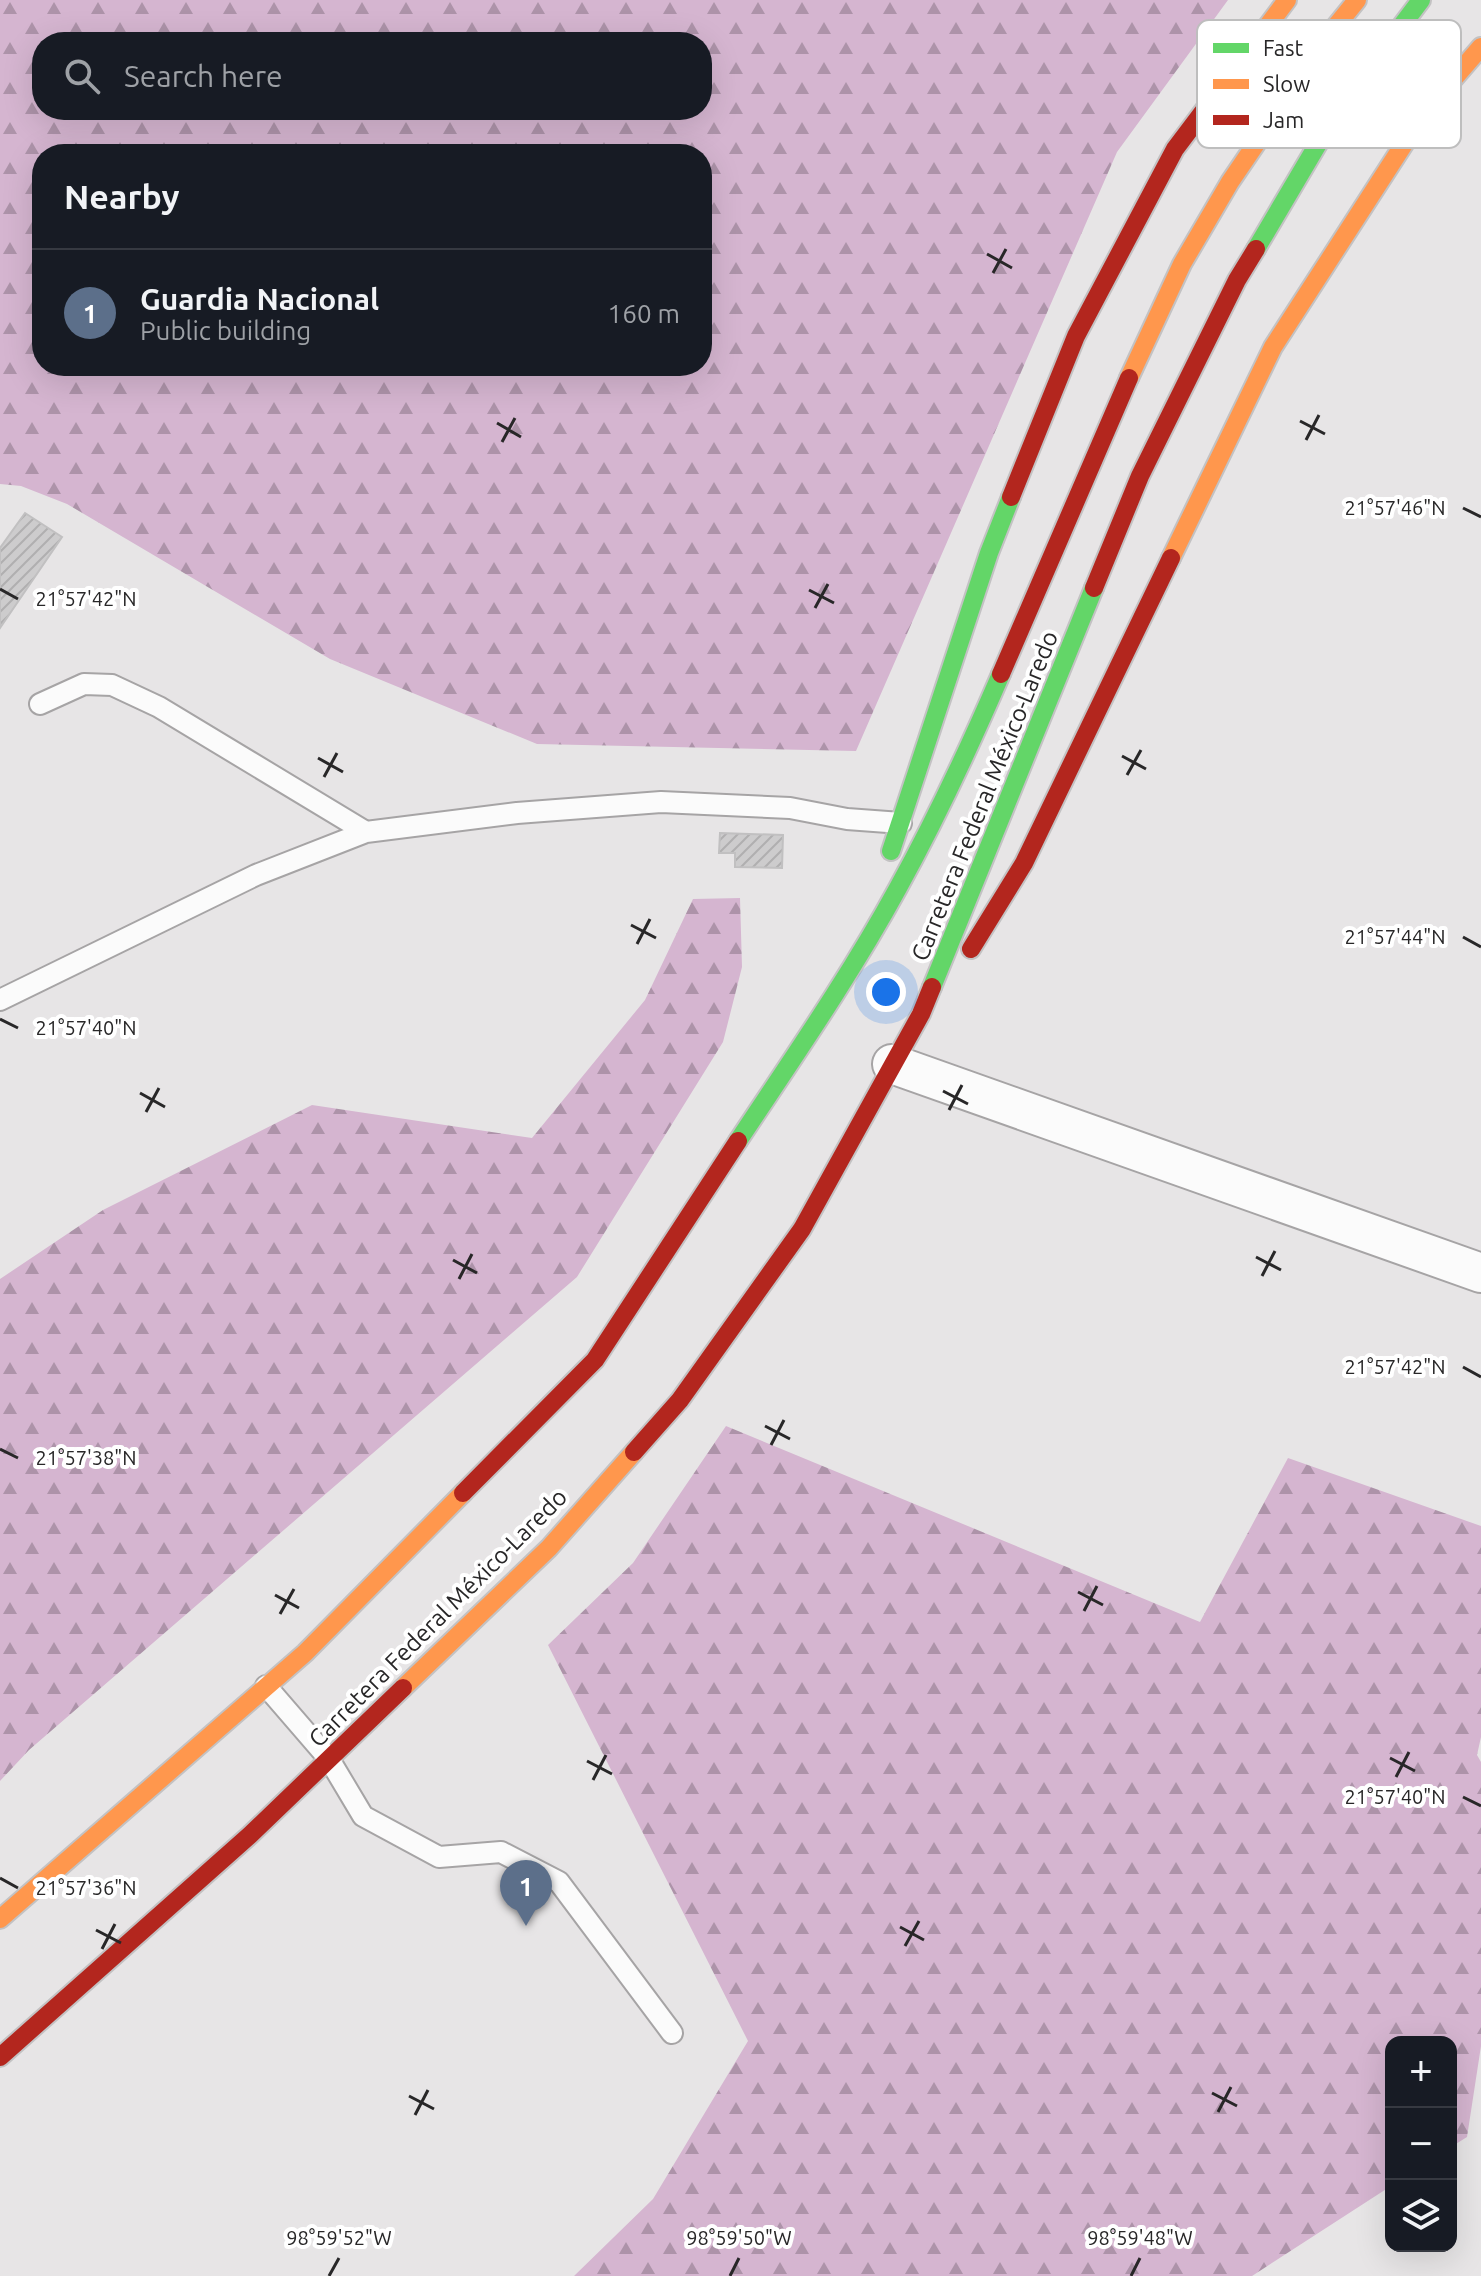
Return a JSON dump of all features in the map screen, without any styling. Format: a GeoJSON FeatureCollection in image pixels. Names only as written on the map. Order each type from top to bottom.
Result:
{"type":"FeatureCollection","features":[{"type":"Feature","properties":{"kind":"main road"},"geometry":{"type":"LineString","coordinates":[[1272,20],[1287,0]]}},
{"type":"Feature","properties":{"kind":"main road","name":"Carretera Federal México-Laredo"},"geometry":{"type":"LineString","coordinates":[[1341,20],[1357,0]]}},
{"type":"Feature","properties":{"kind":"main road","name":"Carretera Federal México-Laredo"},"geometry":{"type":"LineString","coordinates":[[1406,20],[1421,0]]}},
{"type":"Feature","properties":{"kind":"main road"},"geometry":{"type":"LineString","coordinates":[[1461,70],[1481,47]]}},
{"type":"Feature","properties":{"kind":"main road"},"geometry":{"type":"LineString","coordinates":[[841,984],[901,823],[989,553],[1076,336],[1175,149],[1197,120]]}},
{"type":"Feature","properties":{"kind":"main road","name":"Carretera Federal México-Laredo"},"geometry":{"type":"LineString","coordinates":[[0,1919],[305,1653],[595,1360],[841,984],[898,888],[978,728],[1095,453],[1182,264],[1253,148]]}},
{"type":"Feature","properties":{"kind":"main road","name":"Carretera Federal México-Laredo"},"geometry":{"type":"LineString","coordinates":[[0,2057],[250,1835],[549,1548],[680,1400],[802,1229],[921,1014],[1140,476],[1237,280],[1315,148]]}},
{"type":"Feature","properties":{"kind":"main road"},"geometry":{"type":"LineString","coordinates":[[921,1014],[976,943],[1024,863],[1273,347],[1401,148]]}},
{"type":"Feature","properties":{"kind":"street"},"geometry":{"type":"LineString","coordinates":[[892,1064],[1481,1273]]}},
{"type":"Feature","properties":{"kind":"lane"},"geometry":{"type":"LineString","coordinates":[[40,704],[84,684],[112,685],[159,707],[366,832]]}},
{"type":"Feature","properties":{"kind":"lane"},"geometry":{"type":"LineString","coordinates":[[0,1000],[256,875],[366,832],[517,813],[661,802],[790,808],[847,819],[901,823]]}},
{"type":"Feature","properties":{"kind":"lane"},"geometry":{"type":"LineString","coordinates":[[266,1686],[329,1759],[363,1816],[439,1857],[501,1852],[559,1882],[672,2033]]}},
{"type":"Feature","properties":{"kind":"green space"},"geometry":{"type":"Polygon","coordinates":[[[0,0],[1228,0],[1213,20],[1197,20],[1197,42],[1117,152],[856,751],[537,744],[330,659],[67,504],[21,486],[0,484],[0,0]]]}},
{"type":"Feature","properties":{"kind":"green space"},"geometry":{"type":"Polygon","coordinates":[[[740,898],[742,967],[723,1042],[577,1277],[29,1750],[0,1781],[0,1279],[103,1210],[312,1105],[532,1138],[645,1000],[693,899],[740,898]]]}},
{"type":"Feature","properties":{"kind":"green space"},"geometry":{"type":"Polygon","coordinates":[[[726,1426],[1200,1622],[1288,1458],[1481,1526],[1481,1737],[1477,1755],[1481,1762],[1481,2046],[1467,2137],[1457,2143],[1457,2036],[1385,2036],[1385,2190],[1252,2276],[574,2276],[653,2199],[748,2041],[548,1645],[633,1563],[726,1426]]]}},
{"type":"Feature","properties":{"kind":"building"},"geometry":{"type":"Polygon","coordinates":[[[25,513],[62,537],[0,628],[0,548],[25,513]]]}},
{"type":"Feature","properties":{"kind":"building"},"geometry":{"type":"Polygon","coordinates":[[[720,833],[783,835],[782,868],[735,867],[735,853],[719,853],[720,833]]]}},
{"type":"Feature","properties":{"kind":"traffic: fast"},"geometry":{"type":"LineString","coordinates":[[1406,20],[1421,0]]}},
{"type":"Feature","properties":{"kind":"traffic: fast"},"geometry":{"type":"LineString","coordinates":[[1256,249],[1316,148]]}},
{"type":"Feature","properties":{"kind":"traffic: fast"},"geometry":{"type":"LineString","coordinates":[[891,851],[989,553],[1011,497]]}},
{"type":"Feature","properties":{"kind":"traffic: fast"},"geometry":{"type":"LineString","coordinates":[[932,987],[1094,588]]}},
{"type":"Feature","properties":{"kind":"traffic: fast"},"geometry":{"type":"LineString","coordinates":[[738,1141],[880,921],[939,809],[1001,674]]}},
{"type":"Feature","properties":{"kind":"traffic: slow"},"geometry":{"type":"LineString","coordinates":[[1272,20],[1287,0]]}},
{"type":"Feature","properties":{"kind":"traffic: slow"},"geometry":{"type":"LineString","coordinates":[[1341,20],[1357,0]]}},
{"type":"Feature","properties":{"kind":"traffic: slow"},"geometry":{"type":"LineString","coordinates":[[1461,70],[1481,47]]}},
{"type":"Feature","properties":{"kind":"traffic: slow"},"geometry":{"type":"LineString","coordinates":[[1129,378],[1182,264],[1253,148]]}},
{"type":"Feature","properties":{"kind":"traffic: slow"},"geometry":{"type":"LineString","coordinates":[[1171,558],[1273,347],[1401,148]]}},
{"type":"Feature","properties":{"kind":"traffic: slow"},"geometry":{"type":"LineString","coordinates":[[403,1688],[549,1548],[634,1452]]}},
{"type":"Feature","properties":{"kind":"traffic: slow"},"geometry":{"type":"LineString","coordinates":[[0,1919],[305,1653],[463,1493]]}},
{"type":"Feature","properties":{"kind":"traffic: jam"},"geometry":{"type":"LineString","coordinates":[[1011,497],[1076,336],[1175,149],[1197,120]]}},
{"type":"Feature","properties":{"kind":"traffic: jam"},"geometry":{"type":"LineString","coordinates":[[1094,588],[1140,476],[1237,280],[1256,249]]}},
{"type":"Feature","properties":{"kind":"traffic: jam"},"geometry":{"type":"LineString","coordinates":[[1001,674],[1129,378]]}},
{"type":"Feature","properties":{"kind":"traffic: jam"},"geometry":{"type":"LineString","coordinates":[[971,949],[1024,863],[1171,558]]}},
{"type":"Feature","properties":{"kind":"traffic: jam"},"geometry":{"type":"LineString","coordinates":[[634,1452],[680,1400],[802,1229],[921,1014],[932,987]]}},
{"type":"Feature","properties":{"kind":"traffic: jam"},"geometry":{"type":"LineString","coordinates":[[463,1493],[595,1360],[738,1141]]}},
{"type":"Feature","properties":{"kind":"traffic: jam"},"geometry":{"type":"LineString","coordinates":[[0,2057],[250,1835],[403,1688]]}},
{"type":"Feature","properties":{"kind":"place","name":"Guardia Nacional"},"geometry":{"type":"Point","coordinates":[526,1926]}}]}
